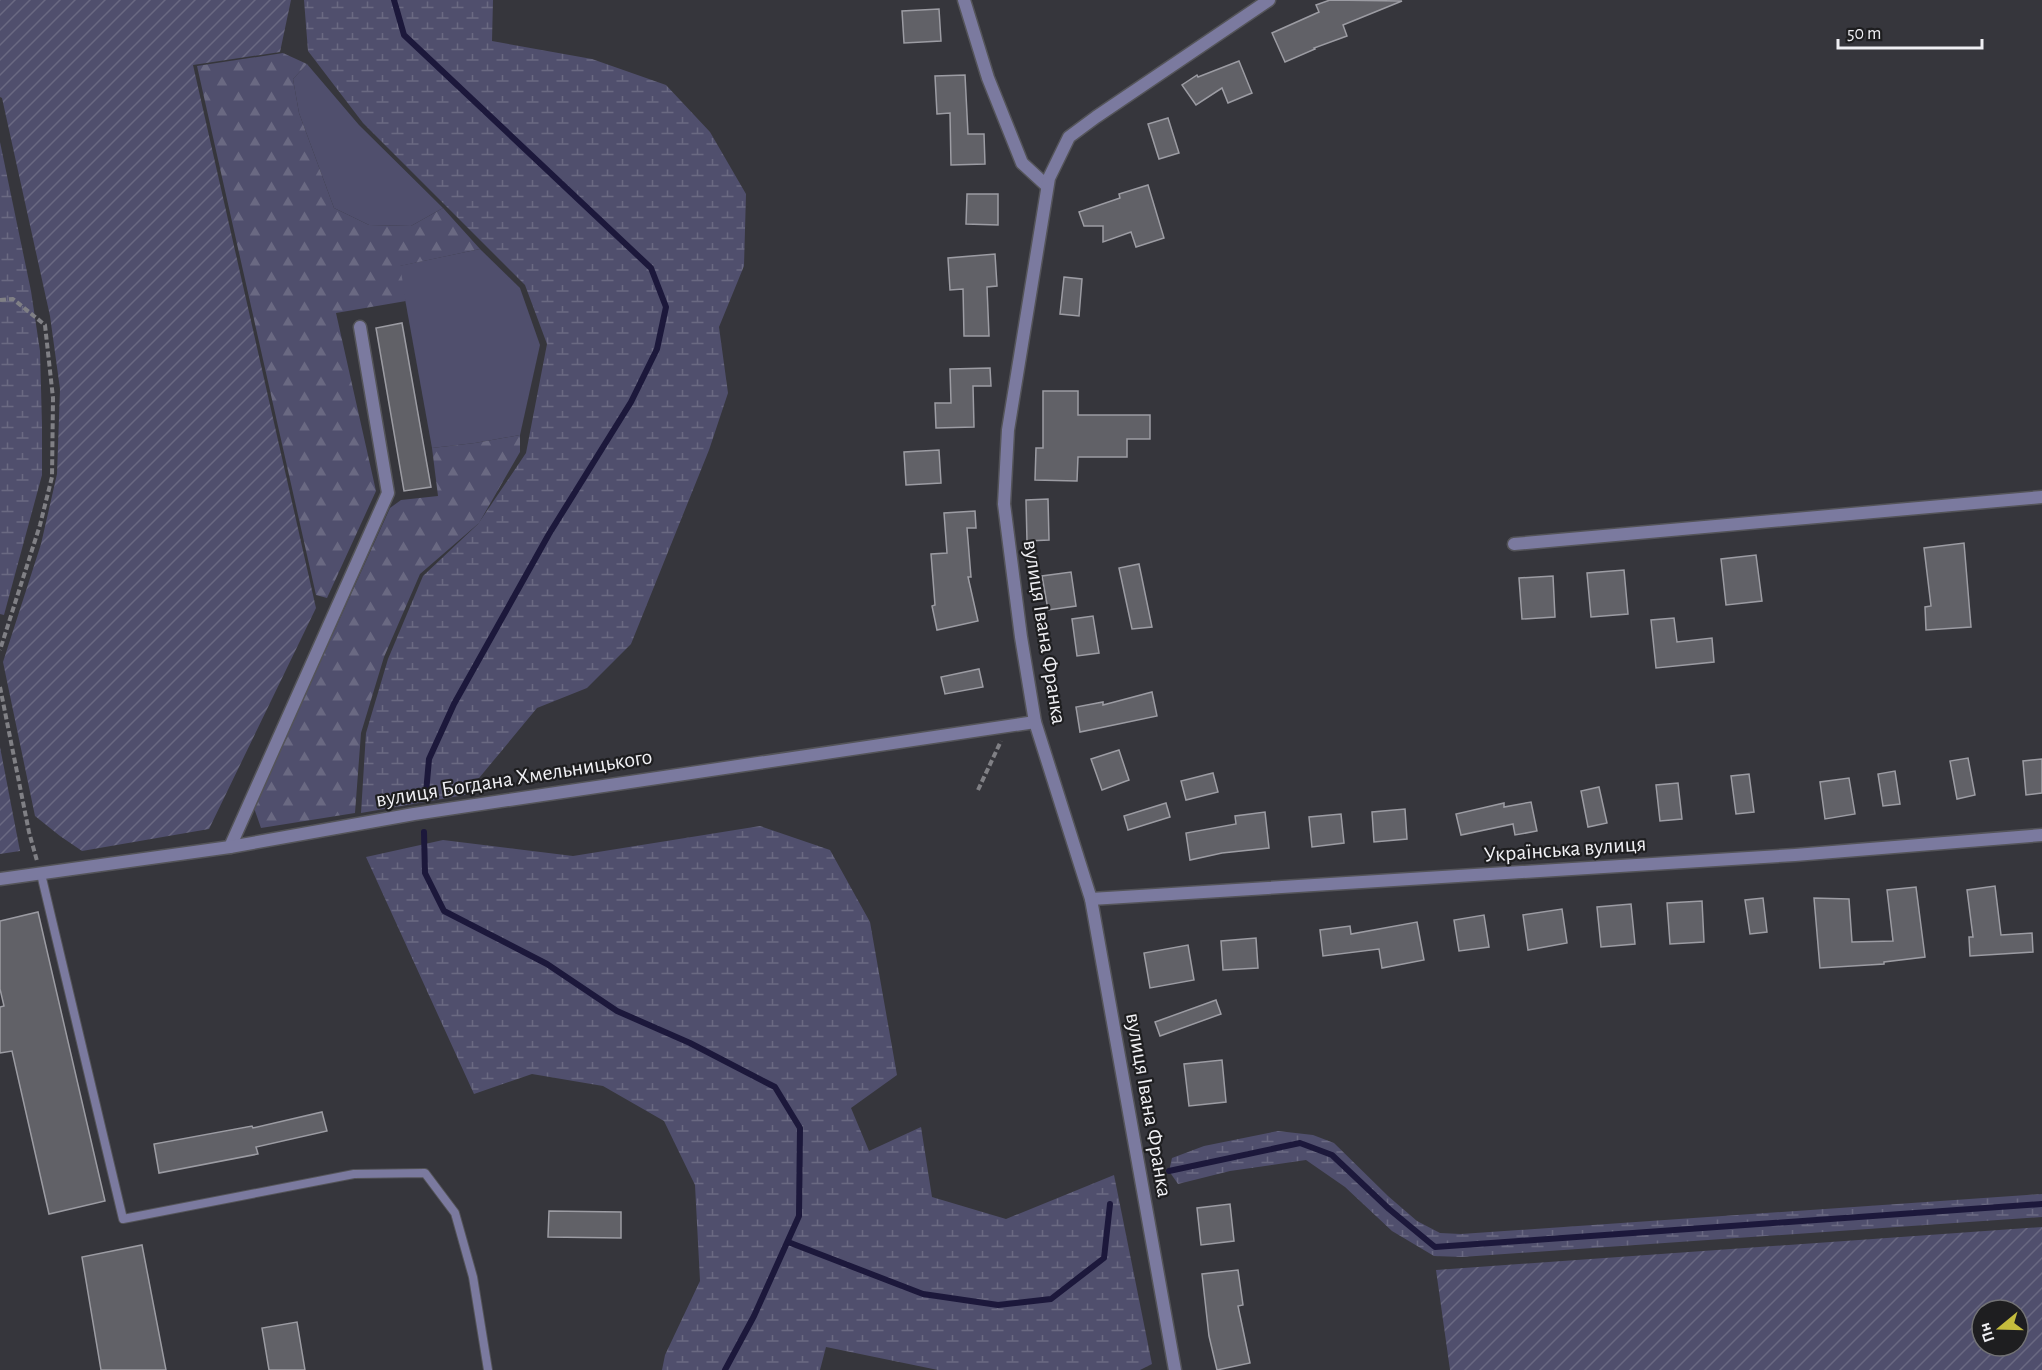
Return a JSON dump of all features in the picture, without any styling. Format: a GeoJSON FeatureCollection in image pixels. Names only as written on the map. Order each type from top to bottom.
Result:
{"type":"FeatureCollection","features":[{"type":"Feature","properties":{"kind":"street"},"geometry":{"type":"LineString","coordinates":[[964,0],[988,78],[1022,163],[1047,186]]}},
{"type":"Feature","properties":{"kind":"street","name":"вулиця Івана Франка"},"geometry":{"type":"LineString","coordinates":[[1175,1370],[1091,899],[1035,722],[1021,637],[1004,504],[1008,430],[1047,186],[1069,137],[1269,0]]}},
{"type":"Feature","properties":{"kind":"street"},"geometry":{"type":"LineString","coordinates":[[230,847],[388,493],[360,327]]}},
{"type":"Feature","properties":{"kind":"street"},"geometry":{"type":"LineString","coordinates":[[1514,544],[2042,497]]}},
{"type":"Feature","properties":{"kind":"street","name":"вулиця Богдана Хмельницького"},"geometry":{"type":"LineString","coordinates":[[0,879],[230,847],[414,814],[1035,722]]}},
{"type":"Feature","properties":{"kind":"street","name":"Українська вулиця"},"geometry":{"type":"LineString","coordinates":[[1091,899],[1795,855],[2042,835]]}},
{"type":"Feature","properties":{"kind":"lane"},"geometry":{"type":"LineString","coordinates":[[41,874],[123,1219],[354,1174],[425,1173],[455,1213],[473,1277],[488,1370]]}},
{"type":"Feature","properties":{"kind":"path"},"geometry":{"type":"LineString","coordinates":[[0,300],[13,299],[45,325],[53,398],[52,477],[40,525],[0,650]]}},
{"type":"Feature","properties":{"kind":"path"},"geometry":{"type":"LineString","coordinates":[[0,687],[29,832],[41,874]]}},
{"type":"Feature","properties":{"kind":"path"},"geometry":{"type":"LineString","coordinates":[[978,790],[1006,726]]}},
{"type":"Feature","properties":{"kind":"green space"},"geometry":{"type":"Polygon","coordinates":[[[0,0],[291,0],[280,52],[193,65],[316,608],[209,829],[82,851],[35,816],[3,662],[41,544],[57,474],[60,389],[50,316],[0,97],[0,0]]]}},
{"type":"Feature","properties":{"kind":"green space"},"geometry":{"type":"Polygon","coordinates":[[[304,0],[493,0],[492,41],[592,59],[666,85],[710,132],[746,194],[744,266],[719,327],[728,393],[709,450],[631,644],[587,688],[537,708],[465,795],[361,813],[366,733],[388,659],[423,576],[478,524],[526,453],[547,344],[525,285],[363,123],[308,51],[304,0]]]}},
{"type":"Feature","properties":{"kind":"green space"},"geometry":{"type":"Polygon","coordinates":[[[283,53],[307,64],[293,79],[299,113],[334,208],[369,225],[411,226],[443,208],[480,249],[400,266],[406,301],[336,313],[376,491],[327,598],[316,595],[197,66],[283,53]]]}},
{"type":"Feature","properties":{"kind":"green space"},"geometry":{"type":"Polygon","coordinates":[[[307,64],[359,125],[443,208],[411,226],[369,225],[334,208],[299,113],[293,79],[307,64]]]}},
{"type":"Feature","properties":{"kind":"green space"},"geometry":{"type":"Polygon","coordinates":[[[0,142],[31,291],[40,351],[42,425],[42,475],[4,615],[0,614],[0,142]]]}},
{"type":"Feature","properties":{"kind":"green space"},"geometry":{"type":"Polygon","coordinates":[[[480,249],[520,288],[540,345],[520,435],[432,448],[399,266],[480,249]]]}},
{"type":"Feature","properties":{"kind":"green space"},"geometry":{"type":"Polygon","coordinates":[[[520,435],[520,452],[479,523],[420,574],[384,657],[361,733],[355,813],[261,828],[254,808],[390,508],[401,500],[438,496],[432,448],[520,435]]]}},
{"type":"Feature","properties":{"kind":"green space"},"geometry":{"type":"Polygon","coordinates":[[[0,747],[20,851],[0,854],[0,747]]]}},
{"type":"Feature","properties":{"kind":"green space"},"geometry":{"type":"Polygon","coordinates":[[[760,826],[830,850],[870,922],[897,1075],[851,1108],[869,1151],[921,1127],[932,1197],[1006,1219],[1114,1175],[1152,1364],[1140,1370],[938,1370],[826,1347],[820,1370],[662,1370],[665,1355],[700,1281],[695,1185],[664,1121],[603,1086],[532,1074],[474,1094],[366,857],[443,840],[573,856],[760,826]]]}},
{"type":"Feature","properties":{"kind":"green space"},"geometry":{"type":"Polygon","coordinates":[[[1278,1131],[1313,1135],[1334,1143],[1417,1221],[1440,1233],[1461,1234],[2042,1194],[2042,1217],[1462,1257],[1434,1256],[1392,1231],[1345,1187],[1306,1160],[1230,1171],[1178,1184],[1169,1171],[1172,1158],[1204,1146],[1278,1131]]]}},
{"type":"Feature","properties":{"kind":"green space"},"geometry":{"type":"Polygon","coordinates":[[[2042,1227],[2042,1370],[1450,1370],[1436,1270],[2042,1227]]]}},
{"type":"Feature","properties":{"kind":"building"},"geometry":{"type":"Polygon","coordinates":[[[1330,0],[1402,1],[1343,25],[1347,36],[1285,62],[1272,33],[1319,12],[1316,5],[1330,0]]]}},
{"type":"Feature","properties":{"kind":"building"},"geometry":{"type":"Polygon","coordinates":[[[939,9],[941,41],[904,43],[902,11],[939,9]]]}},
{"type":"Feature","properties":{"kind":"building"},"geometry":{"type":"Polygon","coordinates":[[[1239,61],[1252,93],[1228,103],[1222,88],[1196,105],[1182,85],[1197,75],[1198,77],[1239,61]]]}},
{"type":"Feature","properties":{"kind":"building"},"geometry":{"type":"Polygon","coordinates":[[[965,75],[968,134],[984,134],[985,164],[951,165],[950,113],[937,114],[935,76],[965,75]]]}},
{"type":"Feature","properties":{"kind":"building"},"geometry":{"type":"Polygon","coordinates":[[[1168,118],[1179,153],[1159,159],[1148,124],[1168,118]]]}},
{"type":"Feature","properties":{"kind":"building"},"geometry":{"type":"Polygon","coordinates":[[[1148,185],[1164,238],[1136,247],[1131,232],[1103,242],[1103,226],[1084,226],[1079,212],[1120,198],[1119,194],[1148,185]]]}},
{"type":"Feature","properties":{"kind":"building"},"geometry":{"type":"Polygon","coordinates":[[[967,194],[998,194],[998,225],[966,224],[967,194]]]}},
{"type":"Feature","properties":{"kind":"building"},"geometry":{"type":"Polygon","coordinates":[[[995,254],[997,286],[987,287],[989,336],[964,336],[963,289],[950,290],[948,258],[995,254]]]}},
{"type":"Feature","properties":{"kind":"building"},"geometry":{"type":"Polygon","coordinates":[[[1064,277],[1082,279],[1079,316],[1060,314],[1064,277]]]}},
{"type":"Feature","properties":{"kind":"building"},"geometry":{"type":"Polygon","coordinates":[[[402,323],[431,487],[404,491],[376,328],[402,323]]]}},
{"type":"Feature","properties":{"kind":"building"},"geometry":{"type":"Polygon","coordinates":[[[990,368],[991,386],[973,386],[974,427],[936,428],[935,403],[951,403],[950,369],[990,368]]]}},
{"type":"Feature","properties":{"kind":"building"},"geometry":{"type":"Polygon","coordinates":[[[1043,391],[1078,391],[1078,415],[1150,415],[1150,439],[1127,439],[1127,457],[1078,457],[1077,481],[1035,480],[1036,448],[1043,448],[1043,391]]]}},
{"type":"Feature","properties":{"kind":"building"},"geometry":{"type":"Polygon","coordinates":[[[939,450],[941,483],[906,485],[904,452],[939,450]]]}},
{"type":"Feature","properties":{"kind":"building"},"geometry":{"type":"Polygon","coordinates":[[[1048,499],[1049,540],[1027,541],[1026,500],[1048,499]]]}},
{"type":"Feature","properties":{"kind":"building"},"geometry":{"type":"Polygon","coordinates":[[[975,511],[976,528],[967,528],[971,577],[968,577],[978,621],[937,630],[932,606],[935,605],[931,554],[947,553],[944,513],[975,511]]]}},
{"type":"Feature","properties":{"kind":"building"},"geometry":{"type":"Polygon","coordinates":[[[1964,543],[1971,627],[1926,630],[1925,607],[1931,606],[1924,548],[1964,543]]]}},
{"type":"Feature","properties":{"kind":"building"},"geometry":{"type":"Polygon","coordinates":[[[1756,555],[1762,601],[1726,605],[1721,559],[1756,555]]]}},
{"type":"Feature","properties":{"kind":"building"},"geometry":{"type":"Polygon","coordinates":[[[1139,564],[1152,627],[1132,629],[1119,568],[1139,564]]]}},
{"type":"Feature","properties":{"kind":"building"},"geometry":{"type":"Polygon","coordinates":[[[1624,570],[1628,614],[1591,617],[1587,573],[1624,570]]]}},
{"type":"Feature","properties":{"kind":"building"},"geometry":{"type":"Polygon","coordinates":[[[1071,572],[1076,606],[1048,610],[1042,576],[1071,572]]]}},
{"type":"Feature","properties":{"kind":"building"},"geometry":{"type":"Polygon","coordinates":[[[1553,576],[1555,617],[1522,619],[1519,578],[1553,576]]]}},
{"type":"Feature","properties":{"kind":"building"},"geometry":{"type":"Polygon","coordinates":[[[1093,616],[1099,653],[1077,656],[1072,619],[1093,616]]]}},
{"type":"Feature","properties":{"kind":"building"},"geometry":{"type":"Polygon","coordinates":[[[1674,618],[1677,642],[1712,638],[1714,662],[1656,668],[1651,620],[1674,618]]]}},
{"type":"Feature","properties":{"kind":"building"},"geometry":{"type":"Polygon","coordinates":[[[979,669],[983,687],[945,694],[941,677],[979,669]]]}},
{"type":"Feature","properties":{"kind":"building"},"geometry":{"type":"Polygon","coordinates":[[[1152,692],[1157,716],[1080,732],[1076,707],[1103,702],[1103,705],[1152,692]]]}},
{"type":"Feature","properties":{"kind":"building"},"geometry":{"type":"Polygon","coordinates":[[[1119,750],[1129,780],[1102,790],[1091,759],[1119,750]]]}},
{"type":"Feature","properties":{"kind":"building"},"geometry":{"type":"Polygon","coordinates":[[[1968,758],[1975,795],[1957,799],[1950,761],[1968,758]]]}},
{"type":"Feature","properties":{"kind":"building"},"geometry":{"type":"Polygon","coordinates":[[[2042,759],[2042,793],[2026,795],[2023,761],[2042,759]]]}},
{"type":"Feature","properties":{"kind":"building"},"geometry":{"type":"Polygon","coordinates":[[[1895,771],[1900,804],[1883,806],[1878,774],[1895,771]]]}},
{"type":"Feature","properties":{"kind":"building"},"geometry":{"type":"Polygon","coordinates":[[[1213,773],[1218,792],[1186,800],[1181,781],[1213,773]]]}},
{"type":"Feature","properties":{"kind":"building"},"geometry":{"type":"Polygon","coordinates":[[[1749,774],[1754,812],[1736,814],[1731,776],[1749,774]]]}},
{"type":"Feature","properties":{"kind":"building"},"geometry":{"type":"Polygon","coordinates":[[[1849,778],[1855,814],[1825,819],[1820,782],[1849,778]]]}},
{"type":"Feature","properties":{"kind":"building"},"geometry":{"type":"Polygon","coordinates":[[[1678,783],[1682,819],[1660,821],[1656,785],[1678,783]]]}},
{"type":"Feature","properties":{"kind":"building"},"geometry":{"type":"Polygon","coordinates":[[[1599,787],[1607,823],[1588,827],[1581,791],[1599,787]]]}},
{"type":"Feature","properties":{"kind":"building"},"geometry":{"type":"Polygon","coordinates":[[[1531,802],[1537,831],[1515,835],[1513,824],[1461,835],[1456,814],[1504,803],[1504,807],[1531,802]]]}},
{"type":"Feature","properties":{"kind":"building"},"geometry":{"type":"Polygon","coordinates":[[[1166,803],[1170,817],[1128,830],[1124,816],[1166,803]]]}},
{"type":"Feature","properties":{"kind":"building"},"geometry":{"type":"Polygon","coordinates":[[[1405,809],[1407,839],[1374,842],[1372,812],[1405,809]]]}},
{"type":"Feature","properties":{"kind":"building"},"geometry":{"type":"Polygon","coordinates":[[[1265,812],[1269,848],[1222,853],[1190,860],[1186,833],[1236,824],[1235,816],[1265,812]]]}},
{"type":"Feature","properties":{"kind":"building"},"geometry":{"type":"Polygon","coordinates":[[[1341,814],[1344,843],[1312,847],[1309,817],[1341,814]]]}},
{"type":"Feature","properties":{"kind":"building"},"geometry":{"type":"Polygon","coordinates":[[[1995,886],[2001,935],[2032,933],[2033,952],[1970,956],[1969,937],[1973,937],[1967,890],[1995,886]]]}},
{"type":"Feature","properties":{"kind":"building"},"geometry":{"type":"Polygon","coordinates":[[[1916,887],[1925,957],[1884,962],[1884,964],[1820,968],[1814,898],[1849,899],[1852,942],[1893,941],[1887,890],[1916,887]]]}},
{"type":"Feature","properties":{"kind":"building"},"geometry":{"type":"Polygon","coordinates":[[[1763,898],[1767,932],[1750,934],[1745,900],[1763,898]]]}},
{"type":"Feature","properties":{"kind":"building"},"geometry":{"type":"Polygon","coordinates":[[[1702,901],[1704,942],[1670,944],[1667,903],[1702,901]]]}},
{"type":"Feature","properties":{"kind":"building"},"geometry":{"type":"Polygon","coordinates":[[[1631,904],[1635,944],[1601,947],[1597,907],[1631,904]]]}},
{"type":"Feature","properties":{"kind":"building"},"geometry":{"type":"Polygon","coordinates":[[[1562,909],[1567,943],[1528,950],[1523,915],[1562,909]]]}},
{"type":"Feature","properties":{"kind":"building"},"geometry":{"type":"Polygon","coordinates":[[[38,912],[105,1201],[49,1214],[12,1051],[0,1053],[0,1007],[4,1006],[0,989],[0,921],[38,912]]]}},
{"type":"Feature","properties":{"kind":"building"},"geometry":{"type":"Polygon","coordinates":[[[1484,915],[1489,947],[1459,951],[1454,920],[1484,915]]]}},
{"type":"Feature","properties":{"kind":"building"},"geometry":{"type":"Polygon","coordinates":[[[1417,922],[1424,960],[1382,968],[1379,949],[1323,956],[1320,930],[1350,926],[1351,934],[1417,922]]]}},
{"type":"Feature","properties":{"kind":"building"},"geometry":{"type":"Polygon","coordinates":[[[1256,938],[1258,968],[1223,970],[1221,941],[1256,938]]]}},
{"type":"Feature","properties":{"kind":"building"},"geometry":{"type":"Polygon","coordinates":[[[1188,945],[1194,980],[1150,988],[1144,953],[1188,945]]]}},
{"type":"Feature","properties":{"kind":"building"},"geometry":{"type":"Polygon","coordinates":[[[1216,1000],[1221,1014],[1160,1036],[1155,1022],[1216,1000]]]}},
{"type":"Feature","properties":{"kind":"building"},"geometry":{"type":"Polygon","coordinates":[[[1222,1060],[1226,1102],[1189,1106],[1184,1064],[1222,1060]]]}},
{"type":"Feature","properties":{"kind":"building"},"geometry":{"type":"Polygon","coordinates":[[[322,1112],[327,1131],[256,1147],[258,1154],[159,1173],[154,1144],[252,1126],[253,1128],[322,1112]]]}},
{"type":"Feature","properties":{"kind":"building"},"geometry":{"type":"Polygon","coordinates":[[[1230,1204],[1234,1241],[1201,1245],[1197,1208],[1230,1204]]]}},
{"type":"Feature","properties":{"kind":"building"},"geometry":{"type":"Polygon","coordinates":[[[549,1211],[621,1212],[621,1238],[548,1237],[549,1211]]]}},
{"type":"Feature","properties":{"kind":"building"},"geometry":{"type":"Polygon","coordinates":[[[142,1245],[166,1370],[101,1370],[82,1257],[142,1245]]]}},
{"type":"Feature","properties":{"kind":"building"},"geometry":{"type":"Polygon","coordinates":[[[1238,1270],[1243,1305],[1238,1306],[1250,1363],[1217,1370],[1209,1336],[1202,1274],[1238,1270]]]}},
{"type":"Feature","properties":{"kind":"building"},"geometry":{"type":"Polygon","coordinates":[[[297,1322],[305,1370],[269,1370],[262,1328],[297,1322]]]}},
{"type":"Feature","properties":{"kind":"waterway"},"geometry":{"type":"LineString","coordinates":[[394,0],[404,35],[651,268],[666,307],[657,349],[631,402],[549,534],[454,704],[429,759],[426,793]]}},
{"type":"Feature","properties":{"kind":"waterway"},"geometry":{"type":"LineString","coordinates":[[424,832],[425,873],[444,911],[547,964],[617,1011],[690,1043],[775,1087],[800,1128],[799,1216],[754,1316],[725,1370]]}},
{"type":"Feature","properties":{"kind":"waterway"},"geometry":{"type":"LineString","coordinates":[[1169,1171],[1300,1143],[1332,1155],[1389,1209],[1435,1247],[2042,1204]]}},
{"type":"Feature","properties":{"kind":"waterway"},"geometry":{"type":"LineString","coordinates":[[788,1242],[923,1294],[998,1305],[1051,1299],[1104,1258],[1110,1204]]}}]}
